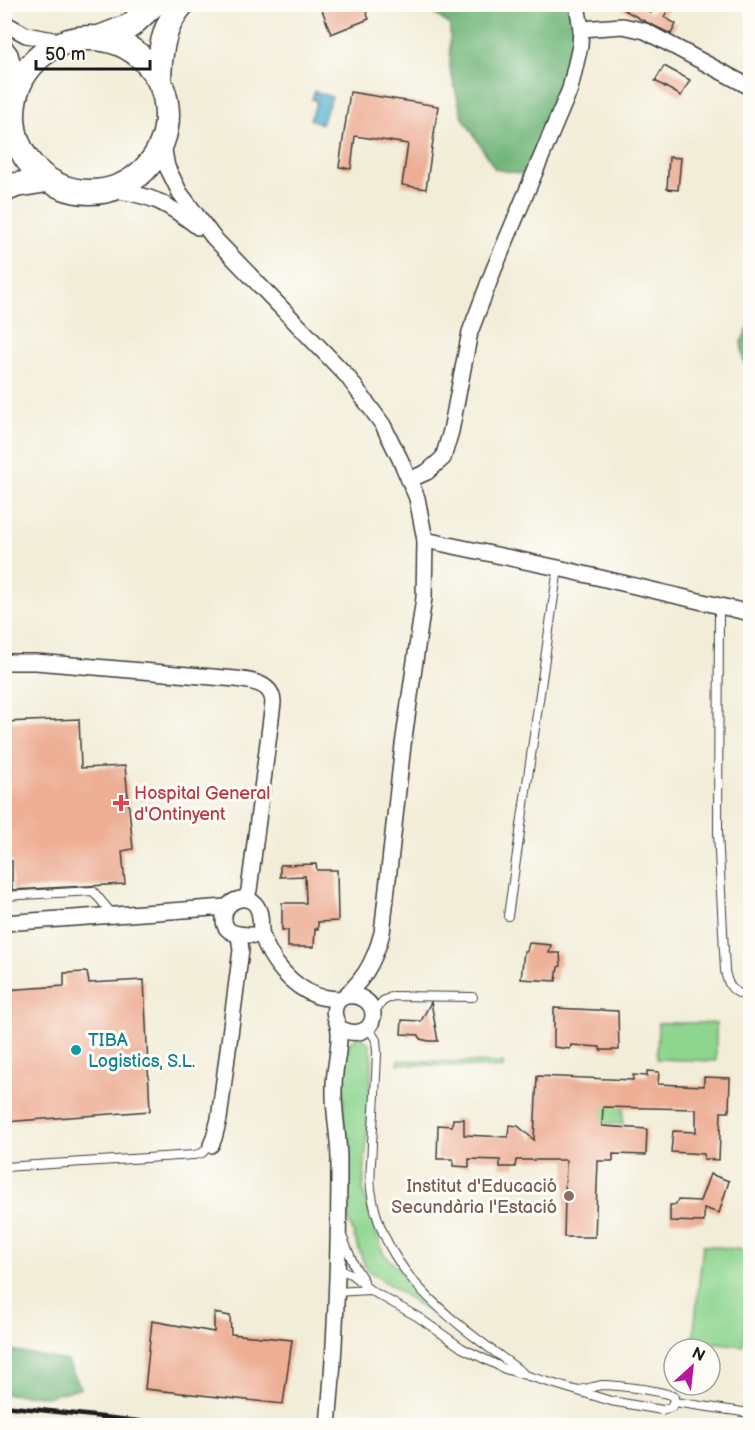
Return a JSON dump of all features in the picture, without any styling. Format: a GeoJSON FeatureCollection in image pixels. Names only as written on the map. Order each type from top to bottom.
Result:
{"type":"FeatureCollection","features":[{"type":"Feature","properties":{"kind":"main road"},"geometry":{"type":"LineString","coordinates":[[99,38],[130,26],[154,4]]}},
{"type":"Feature","properties":{"kind":"main road"},"geometry":{"type":"LineString","coordinates":[[159,78],[162,41],[172,18],[182,4]]}},
{"type":"Feature","properties":{"kind":"main road"},"geometry":{"type":"LineString","coordinates":[[81,38],[99,38],[123,45],[144,59],[159,78],[168,111],[167,129],[163,145],[151,165],[135,180],[115,190],[80,193],[47,180],[31,166],[20,148],[9,138],[18,86],[36,59],[49,49],[64,42],[81,38]]}},
{"type":"Feature","properties":{"kind":"main road"},"geometry":{"type":"LineString","coordinates":[[4,190],[16,185],[47,180]]}},
{"type":"Feature","properties":{"kind":"street"},"geometry":{"type":"LineString","coordinates":[[410,480],[427,472],[443,458],[451,432],[470,332],[570,89],[578,60],[581,28],[577,4]]}},
{"type":"Feature","properties":{"kind":"street"},"geometry":{"type":"LineString","coordinates":[[4,23],[26,35],[64,42]]}},
{"type":"Feature","properties":{"kind":"street"},"geometry":{"type":"LineString","coordinates":[[581,28],[609,26],[636,28],[652,34],[750,87]]}},
{"type":"Feature","properties":{"kind":"street"},"geometry":{"type":"LineString","coordinates":[[4,46],[13,63],[18,86]]}},
{"type":"Feature","properties":{"kind":"street"},"geometry":{"type":"LineString","coordinates":[[163,145],[172,180],[213,237],[347,376],[383,425],[417,498],[424,540],[424,598],[403,745],[382,933],[377,951],[366,974],[340,1003],[334,1018],[345,1031],[363,1032],[371,1020],[368,1001],[363,997]]}},
{"type":"Feature","properties":{"kind":"street"},"geometry":{"type":"LineString","coordinates":[[115,190],[168,204],[213,237]]}},
{"type":"Feature","properties":{"kind":"street"},"geometry":{"type":"LineString","coordinates":[[424,540],[558,568],[750,613]]}},
{"type":"Feature","properties":{"kind":"street"},"geometry":{"type":"LineString","coordinates":[[4,662],[36,662],[236,679],[258,683],[268,689],[273,703],[246,899]]}},
{"type":"Feature","properties":{"kind":"street"},"geometry":{"type":"LineString","coordinates":[[211,1145],[219,1119],[250,936],[260,911],[246,899],[235,900],[226,915],[229,930],[250,936],[292,981],[319,997],[340,1003],[363,997]]}},
{"type":"Feature","properties":{"kind":"street"},"geometry":{"type":"LineString","coordinates":[[4,922],[207,908],[226,915]]}},
{"type":"Feature","properties":{"kind":"street"},"geometry":{"type":"LineString","coordinates":[[363,997],[366,974]]}},
{"type":"Feature","properties":{"kind":"street"},"geometry":{"type":"LineString","coordinates":[[328,1425],[338,1225],[339,1158],[334,1088],[339,1047],[345,1031]]}},
{"type":"Feature","properties":{"kind":"lane"},"geometry":{"type":"LineString","coordinates":[[508,916],[558,568]]}},
{"type":"Feature","properties":{"kind":"lane"},"geometry":{"type":"LineString","coordinates":[[719,606],[718,832],[724,961],[727,984],[734,992],[745,996]]}},
{"type":"Feature","properties":{"kind":"lane"},"geometry":{"type":"LineString","coordinates":[[4,896],[93,891],[113,915]]}},
{"type":"Feature","properties":{"kind":"lane"},"geometry":{"type":"LineString","coordinates":[[473,997],[393,996],[383,1001],[371,1020],[377,1052],[370,1186],[376,1219],[389,1248],[417,1287],[447,1316],[528,1377]]}},
{"type":"Feature","properties":{"kind":"lane"},"geometry":{"type":"LineString","coordinates":[[4,1167],[194,1155],[202,1153],[211,1145]]}},
{"type":"Feature","properties":{"kind":"lane"},"geometry":{"type":"LineString","coordinates":[[338,1225],[354,1265],[370,1290]]}},
{"type":"Feature","properties":{"kind":"lane"},"geometry":{"type":"LineString","coordinates":[[336,1272],[339,1269],[351,1274],[370,1290],[418,1317],[462,1348],[505,1369],[611,1401],[662,1410],[672,1407],[674,1402],[674,1397],[669,1393],[659,1391],[604,1385],[579,1390]]}},
{"type":"Feature","properties":{"kind":"lane"},"geometry":{"type":"LineString","coordinates":[[336,1292],[370,1290]]}},
{"type":"Feature","properties":{"kind":"lane"},"geometry":{"type":"LineString","coordinates":[[674,1402],[750,1413]]}},
{"type":"Feature","properties":{"kind":"green space"},"geometry":{"type":"Polygon","coordinates":[[[421,5],[582,5],[567,72],[527,175],[495,169],[462,116],[450,69],[450,25],[421,5]]]}},
{"type":"Feature","properties":{"kind":"green space"},"geometry":{"type":"Polygon","coordinates":[[[750,325],[750,367],[744,364],[741,342],[750,325]]]}},
{"type":"Feature","properties":{"kind":"green space"},"geometry":{"type":"Polygon","coordinates":[[[658,1023],[716,1023],[716,1061],[657,1059],[658,1023]]]}},
{"type":"Feature","properties":{"kind":"green space"},"geometry":{"type":"Polygon","coordinates":[[[360,1036],[369,1044],[372,1060],[363,1192],[383,1253],[443,1316],[490,1353],[366,1269],[349,1221],[344,1158],[343,1068],[350,1043],[360,1036]]]}},
{"type":"Feature","properties":{"kind":"green space"},"geometry":{"type":"Polygon","coordinates":[[[398,1060],[503,1063],[503,1068],[398,1064],[398,1060]]]}},
{"type":"Feature","properties":{"kind":"green space"},"geometry":{"type":"Polygon","coordinates":[[[624,1097],[623,1124],[600,1123],[600,1103],[624,1097]]]}},
{"type":"Feature","properties":{"kind":"green space"},"geometry":{"type":"Polygon","coordinates":[[[703,1245],[750,1251],[743,1346],[722,1343],[722,1337],[693,1337],[703,1245]]]}},
{"type":"Feature","properties":{"kind":"green space"},"geometry":{"type":"Polygon","coordinates":[[[5,1349],[67,1361],[81,1388],[49,1396],[5,1394],[5,1349]]]}},
{"type":"Feature","properties":{"kind":"water"},"geometry":{"type":"Polygon","coordinates":[[[315,91],[332,97],[321,124],[310,119],[317,101],[312,99],[315,91]]]}},
{"type":"Feature","properties":{"kind":"building"},"geometry":{"type":"Polygon","coordinates":[[[336,4],[363,4],[369,19],[331,34],[322,10],[336,4]]]}},
{"type":"Feature","properties":{"kind":"building"},"geometry":{"type":"Polygon","coordinates":[[[620,4],[636,4],[651,13],[656,4],[671,4],[664,17],[676,24],[671,34],[619,7],[620,4]]]}},
{"type":"Feature","properties":{"kind":"building"},"geometry":{"type":"Polygon","coordinates":[[[664,66],[690,80],[681,96],[655,81],[664,66]]]}},
{"type":"Feature","properties":{"kind":"building"},"geometry":{"type":"Polygon","coordinates":[[[350,92],[438,106],[426,189],[402,185],[408,144],[355,136],[351,169],[339,167],[350,92]]]}},
{"type":"Feature","properties":{"kind":"building"},"geometry":{"type":"Polygon","coordinates":[[[669,157],[681,158],[678,190],[667,189],[669,157]]]}},
{"type":"Feature","properties":{"kind":"building"},"geometry":{"type":"Polygon","coordinates":[[[79,719],[81,768],[125,766],[133,849],[122,851],[125,884],[12,890],[12,861],[4,861],[4,722],[79,719]]]}},
{"type":"Feature","properties":{"kind":"building"},"geometry":{"type":"Polygon","coordinates":[[[316,864],[317,870],[337,870],[338,921],[318,922],[318,929],[315,929],[314,947],[288,947],[288,930],[282,930],[282,903],[306,903],[305,876],[280,877],[280,865],[316,864]]]}},
{"type":"Feature","properties":{"kind":"building"},"geometry":{"type":"Polygon","coordinates":[[[529,943],[551,945],[549,953],[560,953],[561,966],[558,967],[556,981],[521,979],[524,951],[527,951],[529,943]]]}},
{"type":"Feature","properties":{"kind":"building","name":"TIBA Logistics, S.L."},"geometry":{"type":"Polygon","coordinates":[[[87,972],[89,983],[144,980],[150,1111],[4,1122],[4,990],[64,986],[64,973],[87,972]]]}},
{"type":"Feature","properties":{"kind":"building"},"geometry":{"type":"Polygon","coordinates":[[[431,1002],[438,1041],[420,1039],[419,1035],[401,1034],[402,1020],[421,1021],[431,1002]]]}},
{"type":"Feature","properties":{"kind":"building"},"geometry":{"type":"Polygon","coordinates":[[[554,1008],[618,1011],[619,1050],[600,1050],[600,1047],[571,1045],[570,1049],[554,1047],[554,1008]]]}},
{"type":"Feature","properties":{"kind":"building"},"geometry":{"type":"Polygon","coordinates":[[[647,1071],[659,1072],[658,1084],[704,1086],[704,1077],[730,1078],[729,1112],[721,1112],[719,1160],[704,1159],[704,1154],[671,1152],[673,1131],[696,1132],[696,1109],[603,1107],[602,1126],[647,1129],[646,1155],[613,1154],[613,1161],[598,1161],[595,1237],[564,1237],[566,1160],[516,1160],[515,1167],[500,1167],[500,1160],[469,1159],[469,1167],[453,1166],[453,1159],[437,1159],[438,1125],[452,1126],[453,1119],[464,1119],[464,1135],[508,1137],[509,1125],[518,1126],[534,1140],[537,1076],[633,1080],[633,1075],[647,1076],[647,1071]]]}},
{"type":"Feature","properties":{"kind":"building"},"geometry":{"type":"Polygon","coordinates":[[[710,1174],[729,1181],[719,1213],[704,1208],[704,1222],[670,1221],[670,1205],[675,1205],[678,1200],[700,1201],[710,1174]]]}},
{"type":"Feature","properties":{"kind":"building"},"geometry":{"type":"Polygon","coordinates":[[[214,1313],[230,1316],[231,1334],[292,1340],[283,1404],[145,1389],[152,1321],[214,1332],[214,1313]]]}},
{"type":"Feature","properties":{"kind":"railway"},"geometry":{"type":"LineString","coordinates":[[4,1406],[183,1426]]}},
{"type":"Feature","properties":{"kind":"place","name":"Hospital General d'Ontinyent"},"geometry":{"type":"Point","coordinates":[121,803]}},
{"type":"Feature","properties":{"kind":"place","name":"TIBA Logistics, S.L."},"geometry":{"type":"Point","coordinates":[76,1050]}},
{"type":"Feature","properties":{"kind":"place","name":"Institut d'Educació Secundària l'Estació"},"geometry":{"type":"Point","coordinates":[569,1196]}}]}
